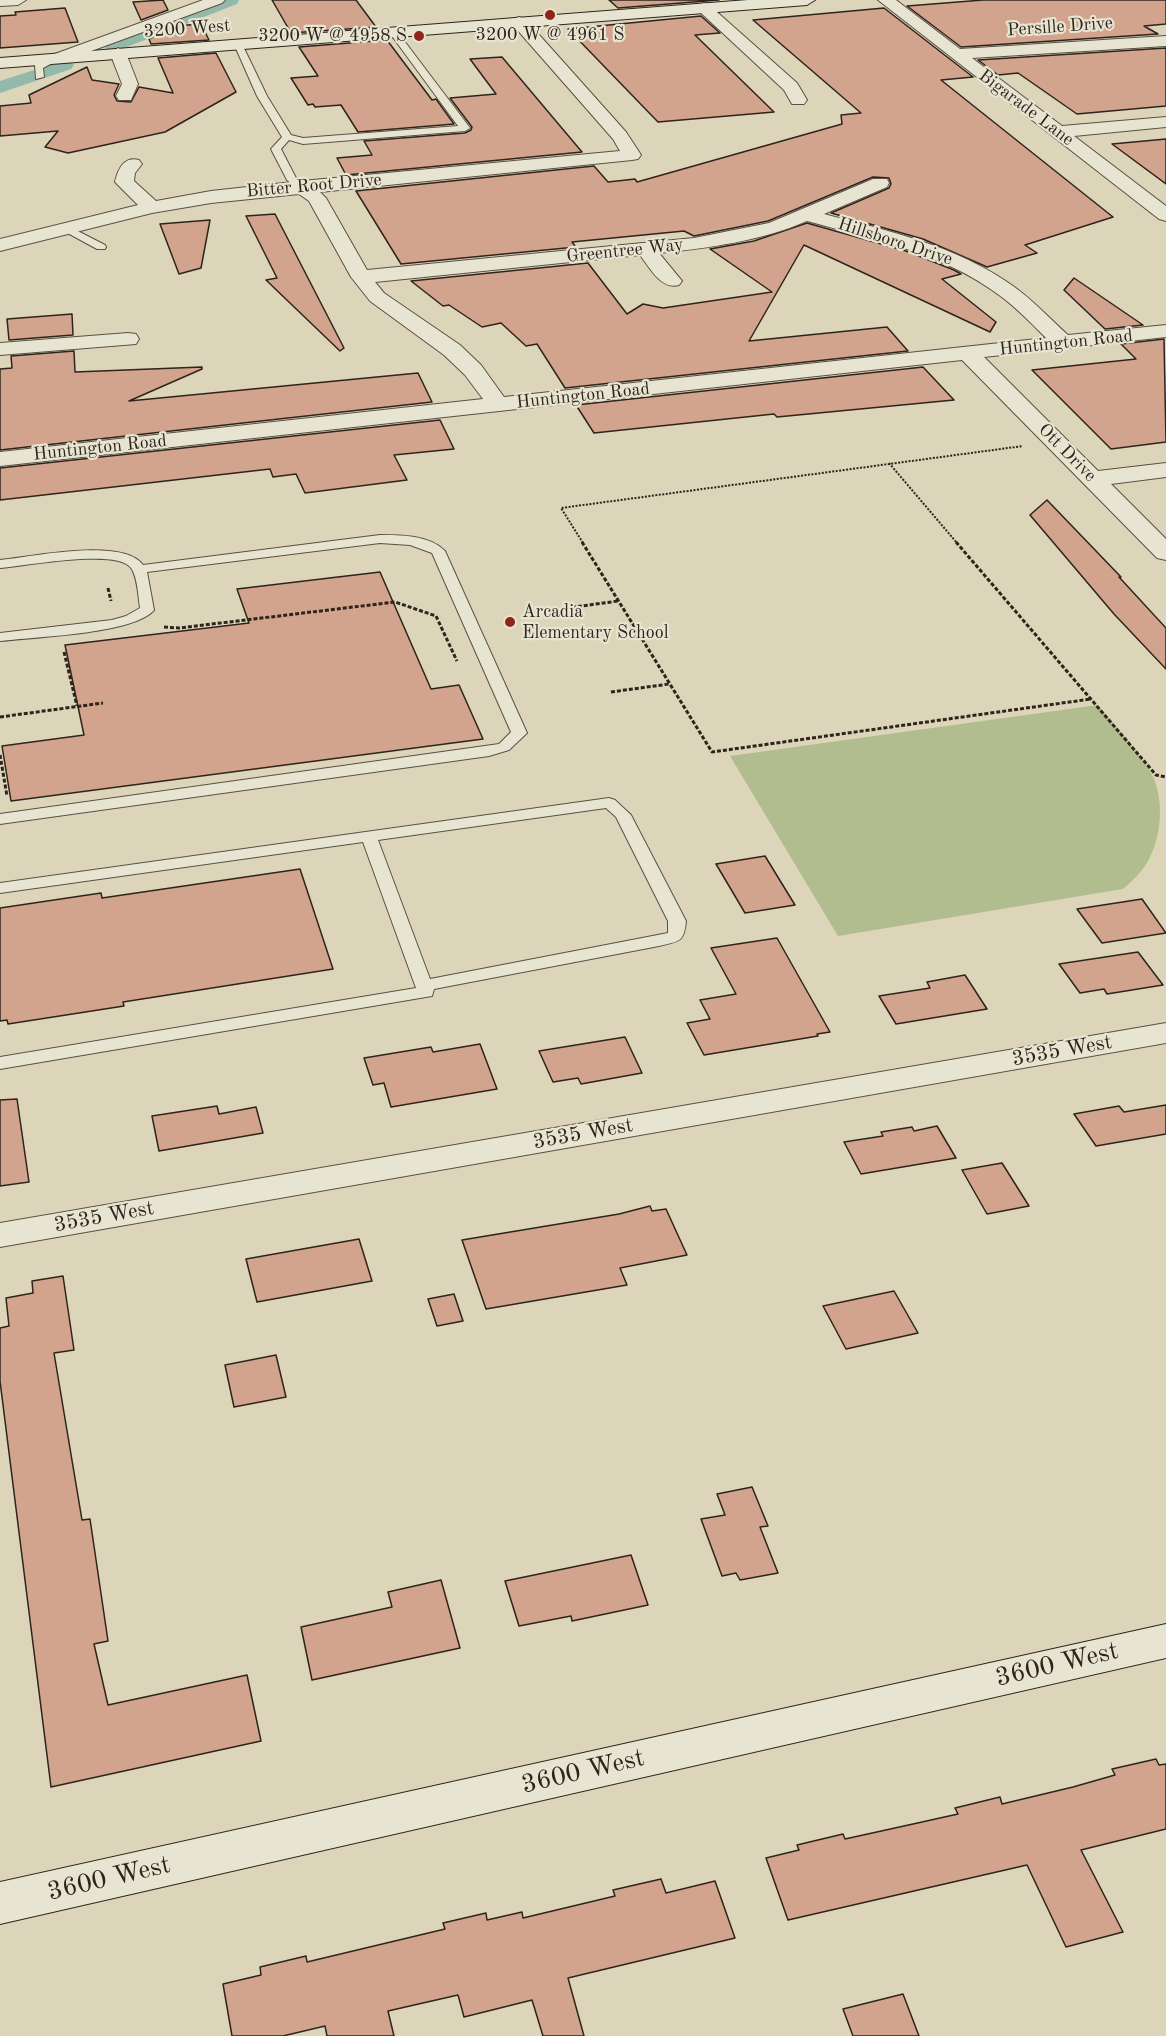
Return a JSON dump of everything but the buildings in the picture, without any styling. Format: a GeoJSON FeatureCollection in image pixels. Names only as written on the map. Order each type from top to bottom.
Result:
{"type":"FeatureCollection","features":[{"type":"Feature","properties":{"kind":"street"},"geometry":{"type":"LineString","coordinates":[[0,1],[18,0]]}},
{"type":"Feature","properties":{"kind":"street"},"geometry":{"type":"LineString","coordinates":[[58,58],[217,0]]}},
{"type":"Feature","properties":{"kind":"street","name":"3200 West"},"geometry":{"type":"LineString","coordinates":[[0,63],[807,0]]}},
{"type":"Feature","properties":{"kind":"street","name":"Bigarade Lane"},"geometry":{"type":"LineString","coordinates":[[886,0],[1166,215]]}},
{"type":"Feature","properties":{"kind":"street"},"geometry":{"type":"LineString","coordinates":[[704,8],[790,87],[798,100]]}},
{"type":"Feature","properties":{"kind":"street","name":"Bitter Root Drive"},"geometry":{"type":"LineString","coordinates":[[0,245],[152,207],[243,192],[632,155],[620,136],[519,22]]}},
{"type":"Feature","properties":{"kind":"street","name":"Persille Drive"},"geometry":{"type":"LineString","coordinates":[[956,54],[1166,41]]}},
{"type":"Feature","properties":{"kind":"street"},"geometry":{"type":"LineString","coordinates":[[118,53],[130,84],[126,96]]}},
{"type":"Feature","properties":{"kind":"street"},"geometry":{"type":"LineString","coordinates":[[1059,132],[1166,122]]}},
{"type":"Feature","properties":{"kind":"street"},"geometry":{"type":"LineString","coordinates":[[133,164],[126,172],[124,182],[152,207]]}},
{"type":"Feature","properties":{"kind":"street","name":"Greentree Way"},"geometry":{"type":"LineString","coordinates":[[361,278],[731,238],[774,228],[880,183]]}},
{"type":"Feature","properties":{"kind":"street"},"geometry":{"type":"LineString","coordinates":[[302,187],[317,198],[361,278],[377,297],[452,350],[488,388],[498,405]]}},
{"type":"Feature","properties":{"kind":"street","name":"Hillsboro Drive"},"geometry":{"type":"LineString","coordinates":[[807,215],[937,254],[980,273],[1020,302],[1064,343]]}},
{"type":"Feature","properties":{"kind":"street"},"geometry":{"type":"LineString","coordinates":[[645,249],[672,281]]}},
{"type":"Feature","properties":{"kind":"street","name":"Huntington Road"},"geometry":{"type":"LineString","coordinates":[[0,459],[1166,332]]}},
{"type":"Feature","properties":{"kind":"street"},"geometry":{"type":"LineString","coordinates":[[0,349],[128,339]]}},
{"type":"Feature","properties":{"kind":"street","name":"Ott Drive"},"geometry":{"type":"LineString","coordinates":[[968,354],[1166,553]]}},
{"type":"Feature","properties":{"kind":"street"},"geometry":{"type":"LineString","coordinates":[[1093,479],[1166,470]]}},
{"type":"Feature","properties":{"kind":"street","name":"3535 West"},"geometry":{"type":"LineString","coordinates":[[0,1235],[1166,1033]]}},
{"type":"Feature","properties":{"kind":"street","name":"3600 West"},"geometry":{"type":"LineString","coordinates":[[0,1903],[1166,1641]]}},
{"type":"Feature","properties":{"kind":"lane"},"geometry":{"type":"LineString","coordinates":[[238,44],[262,96],[287,137],[303,141],[465,128],[393,32]]}},
{"type":"Feature","properties":{"kind":"lane"},"geometry":{"type":"LineString","coordinates":[[39,76],[38,67],[58,58]]}},
{"type":"Feature","properties":{"kind":"lane"},"geometry":{"type":"LineString","coordinates":[[287,137],[276,149],[292,180],[302,187]]}},
{"type":"Feature","properties":{"kind":"lane"},"geometry":{"type":"LineString","coordinates":[[66,228],[101,247]]}},
{"type":"Feature","properties":{"kind":"lane"},"geometry":{"type":"LineString","coordinates":[[0,819],[489,751],[504,747],[519,733],[438,551],[425,543],[407,539],[380,539],[140,569]]}},
{"type":"Feature","properties":{"kind":"lane"},"geometry":{"type":"LineString","coordinates":[[0,564],[104,553],[120,554],[132,558],[140,569],[147,610],[130,619],[112,624],[0,637]]}},
{"type":"Feature","properties":{"kind":"lane"},"geometry":{"type":"LineString","coordinates":[[0,888],[609,803],[623,815],[677,921],[676,936],[424,986]]}},
{"type":"Feature","properties":{"kind":"lane"},"geometry":{"type":"LineString","coordinates":[[0,1063],[426,992],[369,836]]}},
{"type":"Feature","properties":{"kind":"path"},"geometry":{"type":"LineString","coordinates":[[1032,445],[561,508],[712,752],[1091,699]]}},
{"type":"Feature","properties":{"kind":"path"},"geometry":{"type":"LineString","coordinates":[[889,463],[1156,775],[1166,777]]}},
{"type":"Feature","properties":{"kind":"path"},"geometry":{"type":"LineString","coordinates":[[560,609],[618,601]]}},
{"type":"Feature","properties":{"kind":"path"},"geometry":{"type":"LineString","coordinates":[[162,627],[179,628],[395,602],[436,616],[461,670]]}},
{"type":"Feature","properties":{"kind":"path"},"geometry":{"type":"LineString","coordinates":[[63,649],[77,706]]}},
{"type":"Feature","properties":{"kind":"path"},"geometry":{"type":"LineString","coordinates":[[611,692],[669,684]]}},
{"type":"Feature","properties":{"kind":"path"},"geometry":{"type":"LineString","coordinates":[[0,717],[103,703]]}},
{"type":"Feature","properties":{"kind":"path"},"geometry":{"type":"LineString","coordinates":[[0,755],[7,797]]}},
{"type":"Feature","properties":{"kind":"green space"},"geometry":{"type":"Polygon","coordinates":[[[1098,705],[1150,771],[1155,781],[1160,804],[1159,828],[1153,851],[1143,869],[1123,889],[838,936],[730,756],[1098,705]]]}},
{"type":"Feature","properties":{"kind":"waterway"},"geometry":{"type":"LineString","coordinates":[[113,46],[231,0]]}},
{"type":"Feature","properties":{"kind":"waterway"},"geometry":{"type":"LineString","coordinates":[[0,87],[65,65]]}},
{"type":"Feature","properties":{"kind":"place","name":"3200 W @ 4961 S"},"geometry":{"type":"Point","coordinates":[550,15]}},
{"type":"Feature","properties":{"kind":"place","name":"3200 W @ 4958 S"},"geometry":{"type":"Point","coordinates":[419,36]}},
{"type":"Feature","properties":{"kind":"place","name":"Arcadia Elementary School"},"geometry":{"type":"Point","coordinates":[510,622]}}]}
